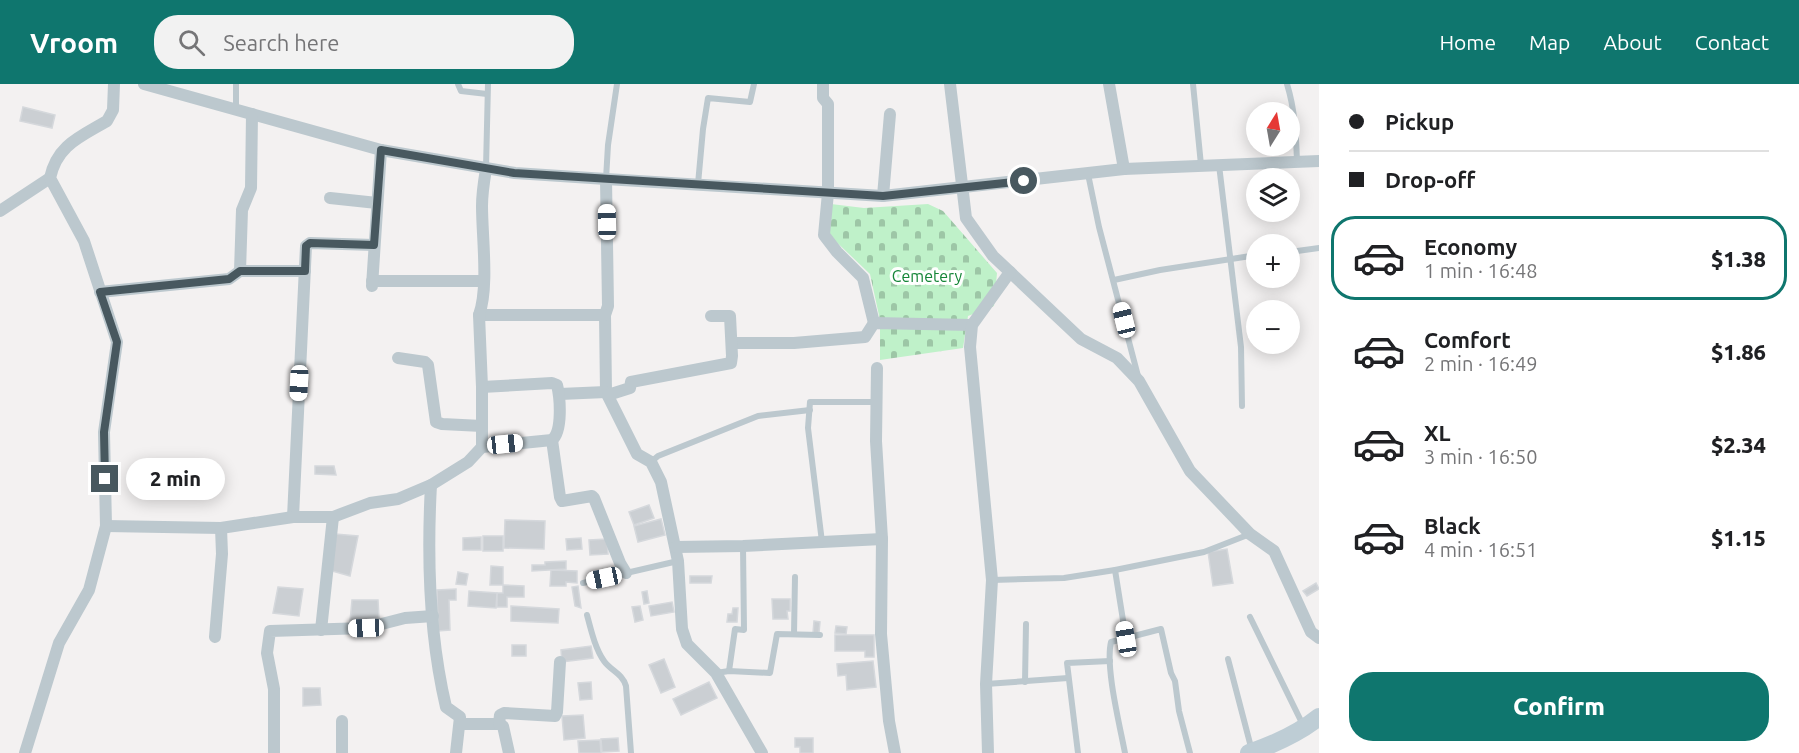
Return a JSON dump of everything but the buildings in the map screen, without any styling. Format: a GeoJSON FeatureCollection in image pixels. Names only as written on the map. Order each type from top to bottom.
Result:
{"type":"FeatureCollection","features":[{"type":"Feature","properties":{"kind":"street"},"geometry":{"type":"LineString","coordinates":[[25,753],[59,643],[89,590],[106,526],[104,432],[117,342],[84,241],[50,178],[53,163],[72,141],[108,121],[111,116],[114,84]]}},
{"type":"Feature","properties":{"kind":"street"},"geometry":{"type":"LineString","coordinates":[[144,84],[381,150],[514,173],[883,196],[1124,169],[1319,161]]}},
{"type":"Feature","properties":{"kind":"street"},"geometry":{"type":"LineString","coordinates":[[732,343],[794,343],[864,337],[874,323],[863,278],[837,252],[824,234],[828,193],[828,104],[823,98],[823,84]]}},
{"type":"Feature","properties":{"kind":"street"},"geometry":{"type":"LineString","coordinates":[[950,84],[966,218],[993,256],[1010,273],[1081,339],[1117,358],[1139,381],[1190,471],[1250,534],[1274,551],[1311,632],[1319,638]]}},
{"type":"Feature","properties":{"kind":"street"},"geometry":{"type":"LineString","coordinates":[[1108,84],[1124,169]]}},
{"type":"Feature","properties":{"kind":"street"},"geometry":{"type":"LineString","coordinates":[[240,271],[242,210],[251,188],[252,114]]}},
{"type":"Feature","properties":{"kind":"street"},"geometry":{"type":"LineString","coordinates":[[883,196],[890,114]]}},
{"type":"Feature","properties":{"kind":"street"},"geometry":{"type":"LineString","coordinates":[[381,150],[372,283],[484,281]]}},
{"type":"Feature","properties":{"kind":"street"},"geometry":{"type":"LineString","coordinates":[[482,447],[479,315],[484,281],[482,202],[486,169]]}},
{"type":"Feature","properties":{"kind":"street"},"geometry":{"type":"LineString","coordinates":[[0,211],[50,178]]}},
{"type":"Feature","properties":{"kind":"street"},"geometry":{"type":"LineString","coordinates":[[606,179],[607,394],[637,454],[651,462],[661,482],[676,547],[681,629],[687,644],[716,673],[762,753]]}},
{"type":"Feature","properties":{"kind":"street"},"geometry":{"type":"LineString","coordinates":[[330,198],[377,203]]}},
{"type":"Feature","properties":{"kind":"street"},"geometry":{"type":"LineString","coordinates":[[293,517],[306,246],[310,243],[374,245]]}},
{"type":"Feature","properties":{"kind":"street"},"geometry":{"type":"LineString","coordinates":[[100,292],[229,279],[240,271],[305,271]]}},
{"type":"Feature","properties":{"kind":"street"},"geometry":{"type":"LineString","coordinates":[[988,753],[986,684],[993,580],[970,347],[972,325],[1010,273]]}},
{"type":"Feature","properties":{"kind":"street"},"geometry":{"type":"LineString","coordinates":[[479,315],[605,315]]}},
{"type":"Feature","properties":{"kind":"street"},"geometry":{"type":"LineString","coordinates":[[560,394],[607,394],[630,388],[631,382],[731,363],[730,316],[711,316]]}},
{"type":"Feature","properties":{"kind":"street"},"geometry":{"type":"LineString","coordinates":[[874,323],[972,325]]}},
{"type":"Feature","properties":{"kind":"street"},"geometry":{"type":"LineString","coordinates":[[398,358],[425,362],[428,365],[436,422],[482,426]]}},
{"type":"Feature","properties":{"kind":"street"},"geometry":{"type":"LineString","coordinates":[[877,368],[876,441],[882,539],[881,634],[888,721],[895,753]]}},
{"type":"Feature","properties":{"kind":"street"},"geometry":{"type":"LineString","coordinates":[[106,526],[221,528],[293,517],[333,517],[369,503],[398,499],[430,485],[468,462],[482,447],[552,440],[557,436],[560,394],[557,385],[552,383],[482,387]]}},
{"type":"Feature","properties":{"kind":"street"},"geometry":{"type":"LineString","coordinates":[[552,440],[562,501],[592,496],[594,498],[626,573]]}},
{"type":"Feature","properties":{"kind":"street"},"geometry":{"type":"LineString","coordinates":[[430,485],[429,524],[433,615],[446,707],[460,717],[456,753]]}},
{"type":"Feature","properties":{"kind":"street"},"geometry":{"type":"LineString","coordinates":[[321,630],[333,517]]}},
{"type":"Feature","properties":{"kind":"street"},"geometry":{"type":"LineString","coordinates":[[215,637],[222,554],[221,528]]}},
{"type":"Feature","properties":{"kind":"street"},"geometry":{"type":"LineString","coordinates":[[676,547],[882,539]]}},
{"type":"Feature","properties":{"kind":"street"},"geometry":{"type":"LineString","coordinates":[[274,753],[274,689],[267,653],[268,636],[273,630],[366,628],[405,618],[433,615]]}},
{"type":"Feature","properties":{"kind":"street"},"geometry":{"type":"LineString","coordinates":[[499,724],[500,715],[504,713],[555,716],[560,663]]}},
{"type":"Feature","properties":{"kind":"street"},"geometry":{"type":"LineString","coordinates":[[1251,752],[1305,729],[1319,717]]}},
{"type":"Feature","properties":{"kind":"street"},"geometry":{"type":"LineString","coordinates":[[342,721],[342,753]]}},
{"type":"Feature","properties":{"kind":"street"},"geometry":{"type":"LineString","coordinates":[[461,724],[499,724],[505,730],[509,753]]}},
{"type":"Feature","properties":{"kind":"lane"},"geometry":{"type":"LineString","coordinates":[[236,84],[236,109]]}},
{"type":"Feature","properties":{"kind":"lane"},"geometry":{"type":"LineString","coordinates":[[458,84],[461,91],[488,94]]}},
{"type":"Feature","properties":{"kind":"lane"},"geometry":{"type":"LineString","coordinates":[[486,169],[488,84]]}},
{"type":"Feature","properties":{"kind":"lane"},"geometry":{"type":"LineString","coordinates":[[606,179],[608,145],[617,84]]}},
{"type":"Feature","properties":{"kind":"lane"},"geometry":{"type":"LineString","coordinates":[[698,185],[708,98],[750,102],[754,84]]}},
{"type":"Feature","properties":{"kind":"lane"},"geometry":{"type":"LineString","coordinates":[[1193,84],[1201,165]]}},
{"type":"Feature","properties":{"kind":"lane"},"geometry":{"type":"LineString","coordinates":[[1287,84],[1296,128],[1297,161]]}},
{"type":"Feature","properties":{"kind":"lane"},"geometry":{"type":"LineString","coordinates":[[1219,165],[1241,347],[1242,406]]}},
{"type":"Feature","properties":{"kind":"lane"},"geometry":{"type":"LineString","coordinates":[[1088,173],[1099,227],[1139,381]]}},
{"type":"Feature","properties":{"kind":"lane"},"geometry":{"type":"LineString","coordinates":[[1300,251],[1319,248]]}},
{"type":"Feature","properties":{"kind":"lane"},"geometry":{"type":"LineString","coordinates":[[1114,280],[1246,256]]}},
{"type":"Feature","properties":{"kind":"lane"},"geometry":{"type":"LineString","coordinates":[[822,542],[808,428],[810,402],[877,402]]}},
{"type":"Feature","properties":{"kind":"lane"},"geometry":{"type":"LineString","coordinates":[[651,462],[658,456],[758,416],[810,410]]}},
{"type":"Feature","properties":{"kind":"lane"},"geometry":{"type":"LineString","coordinates":[[993,580],[1064,578],[1115,570],[1204,552],[1250,534]]}},
{"type":"Feature","properties":{"kind":"lane"},"geometry":{"type":"LineString","coordinates":[[729,671],[735,629],[744,630],[743,546]]}},
{"type":"Feature","properties":{"kind":"lane"},"geometry":{"type":"LineString","coordinates":[[583,582],[678,561]]}},
{"type":"Feature","properties":{"kind":"lane"},"geometry":{"type":"LineString","coordinates":[[1115,570],[1126,639]]}},
{"type":"Feature","properties":{"kind":"lane"},"geometry":{"type":"LineString","coordinates":[[794,634],[795,577]]}},
{"type":"Feature","properties":{"kind":"lane"},"geometry":{"type":"LineString","coordinates":[[587,615],[600,655],[605,663],[624,678],[631,753]]}},
{"type":"Feature","properties":{"kind":"lane"},"geometry":{"type":"LineString","coordinates":[[1250,617],[1305,729]]}},
{"type":"Feature","properties":{"kind":"lane"},"geometry":{"type":"LineString","coordinates":[[1025,682],[1026,624]]}},
{"type":"Feature","properties":{"kind":"lane"},"geometry":{"type":"LineString","coordinates":[[1125,753],[1114,694],[1109,650],[1111,642],[1161,629],[1190,753]]}},
{"type":"Feature","properties":{"kind":"lane"},"geometry":{"type":"LineString","coordinates":[[716,673],[729,671],[770,673],[777,634],[820,635]]}},
{"type":"Feature","properties":{"kind":"lane"},"geometry":{"type":"LineString","coordinates":[[1228,659],[1251,752]]}},
{"type":"Feature","properties":{"kind":"lane"},"geometry":{"type":"LineString","coordinates":[[1078,753],[1067,663],[1110,661]]}},
{"type":"Feature","properties":{"kind":"lane"},"geometry":{"type":"LineString","coordinates":[[986,684],[1068,678]]}},
{"type":"Feature","properties":{"kind":"green space","name":"Cemetery"},"geometry":{"type":"Polygon","coordinates":[[[831,204],[864,208],[928,204],[943,211],[997,273],[994,306],[968,316],[963,348],[880,360],[880,320],[870,274],[827,233],[831,204]]]}},
{"type":"Feature","properties":{"kind":"route"},"geometry":{"type":"LineString","coordinates":[[105,479],[104,432],[117,342],[100,292],[229,279],[240,271],[305,271],[305,251],[306,246],[310,243],[374,245],[381,150],[514,173],[883,196],[1024,181]]}}]}
